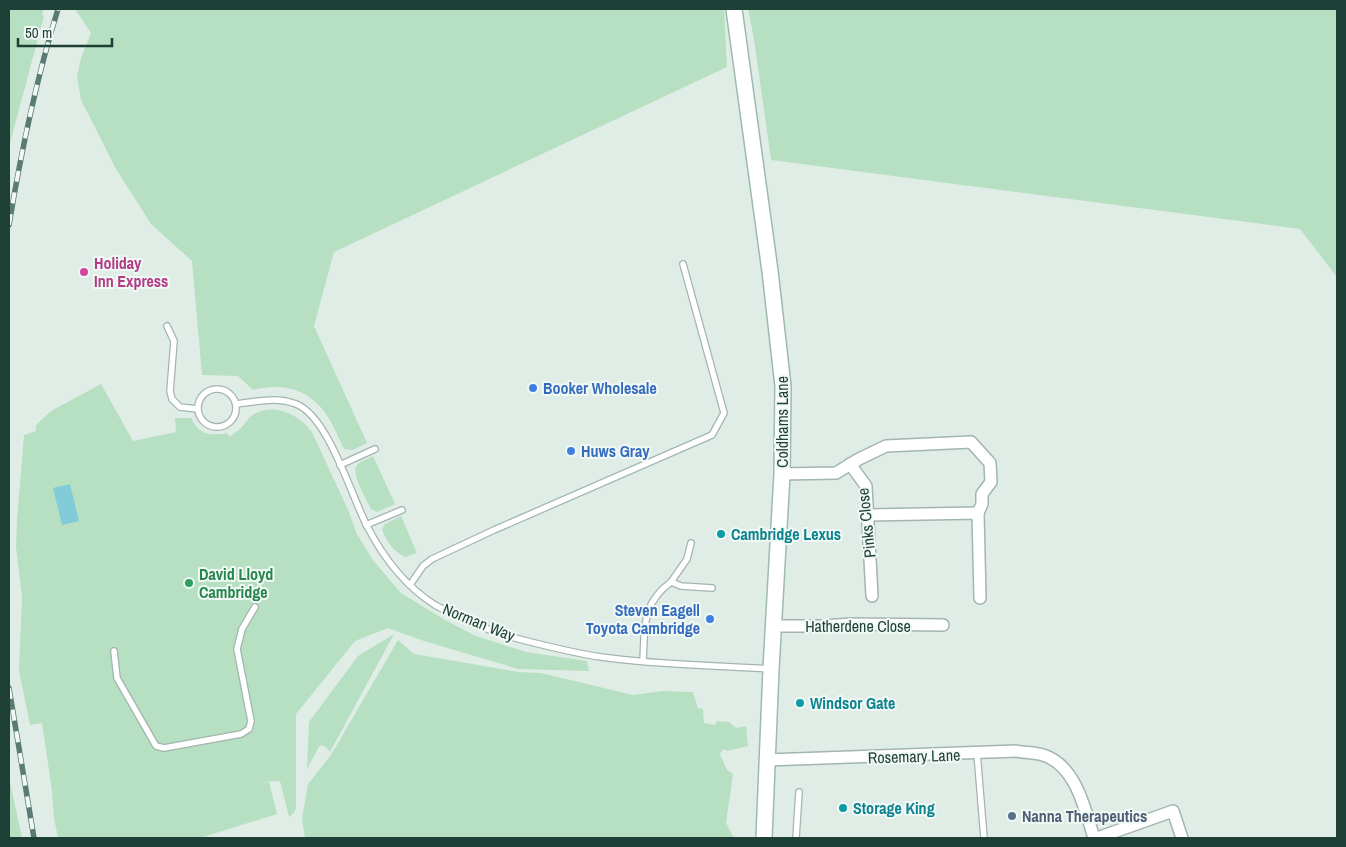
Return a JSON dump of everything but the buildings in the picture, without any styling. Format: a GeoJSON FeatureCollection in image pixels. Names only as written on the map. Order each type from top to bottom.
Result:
{"type":"FeatureCollection","features":[{"type":"Feature","properties":{"kind":"street","name":"Coldhams Lane"},"geometry":{"type":"LineString","coordinates":[[734,9],[782,367],[782,474],[764,838]]}},
{"type":"Feature","properties":{"kind":"street"},"geometry":{"type":"LineString","coordinates":[[850,464],[886,446],[971,442],[990,464],[991,482],[982,494],[982,504],[978,513],[980,598]]}},
{"type":"Feature","properties":{"kind":"street","name":"Pinks Close"},"geometry":{"type":"LineString","coordinates":[[782,474],[836,474],[850,464],[866,486],[872,596]]}},
{"type":"Feature","properties":{"kind":"street"},"geometry":{"type":"LineString","coordinates":[[868,515],[978,513]]}},
{"type":"Feature","properties":{"kind":"street","name":"Hatherdene Close"},"geometry":{"type":"LineString","coordinates":[[773,626],[852,624],[944,626]]}},
{"type":"Feature","properties":{"kind":"street","name":"Rosemary Lane"},"geometry":{"type":"LineString","coordinates":[[767,760],[977,753],[1044,755],[1058,764],[1070,777],[1079,793],[1096,838]]}},
{"type":"Feature","properties":{"kind":"street"},"geometry":{"type":"LineString","coordinates":[[1096,838],[1173,811],[1182,838]]}},
{"type":"Feature","properties":{"kind":"lane"},"geometry":{"type":"LineString","coordinates":[[410,585],[423,566],[432,559],[712,435],[724,413],[683,264]]}},
{"type":"Feature","properties":{"kind":"lane"},"geometry":{"type":"LineString","coordinates":[[168,326],[174,342],[170,391],[172,399],[180,407],[197,410]]}},
{"type":"Feature","properties":{"kind":"lane"},"geometry":{"type":"LineString","coordinates":[[215,388],[223,389],[231,394],[236,404],[236,411],[232,420],[221,427],[212,427],[203,422],[197,410],[202,395],[206,391],[215,388]]}},
{"type":"Feature","properties":{"kind":"lane","name":"Norman Way"},"geometry":{"type":"LineString","coordinates":[[236,404],[283,400],[297,404],[310,412],[318,422],[340,464],[366,525],[382,553],[410,585],[423,596],[462,619],[505,635],[562,650],[602,657],[771,669]]}},
{"type":"Feature","properties":{"kind":"lane"},"geometry":{"type":"LineString","coordinates":[[340,464],[375,448]]}},
{"type":"Feature","properties":{"kind":"lane"},"geometry":{"type":"LineString","coordinates":[[366,525],[402,510]]}},
{"type":"Feature","properties":{"kind":"lane"},"geometry":{"type":"LineString","coordinates":[[644,661],[647,613],[656,595],[671,582],[687,559],[691,543]]}},
{"type":"Feature","properties":{"kind":"lane"},"geometry":{"type":"LineString","coordinates":[[671,582],[681,586],[712,588]]}},
{"type":"Feature","properties":{"kind":"lane"},"geometry":{"type":"LineString","coordinates":[[114,651],[117,678],[156,746],[164,748],[241,734],[249,729],[251,721],[237,649],[242,629],[255,607]]}},
{"type":"Feature","properties":{"kind":"lane"},"geometry":{"type":"LineString","coordinates":[[977,753],[984,838]]}},
{"type":"Feature","properties":{"kind":"lane"},"geometry":{"type":"LineString","coordinates":[[796,838],[799,792]]}},
{"type":"Feature","properties":{"kind":"green space"},"geometry":{"type":"Polygon","coordinates":[[[9,9],[45,9],[9,147],[9,9]]]}},
{"type":"Feature","properties":{"kind":"green space"},"geometry":{"type":"Polygon","coordinates":[[[75,9],[724,9],[727,67],[334,252],[314,326],[367,443],[353,450],[344,449],[328,417],[305,394],[296,390],[275,387],[253,390],[238,376],[202,375],[192,261],[151,224],[116,169],[81,100],[77,77],[81,58],[91,33],[75,9]]]}},
{"type":"Feature","properties":{"kind":"green space"},"geometry":{"type":"Polygon","coordinates":[[[748,9],[1337,9],[1337,277],[1300,229],[771,160],[748,9]]]}},
{"type":"Feature","properties":{"kind":"green space","name":"David Lloyd Cambridge"},"geometry":{"type":"Polygon","coordinates":[[[101,384],[133,441],[176,432],[175,418],[191,418],[201,431],[210,434],[228,433],[229,437],[241,428],[251,416],[259,412],[276,410],[293,415],[312,432],[349,512],[356,532],[372,559],[401,593],[445,620],[476,636],[526,652],[587,661],[589,671],[518,669],[424,641],[388,628],[355,641],[296,714],[296,808],[289,817],[280,781],[261,782],[269,782],[277,814],[200,838],[58,838],[42,723],[30,725],[19,671],[22,597],[16,547],[24,435],[36,431],[36,425],[51,411],[101,384]]]}},
{"type":"Feature","properties":{"kind":"green space"},"geometry":{"type":"Polygon","coordinates":[[[373,456],[395,504],[377,512],[371,509],[355,471],[359,463],[373,456]]]}},
{"type":"Feature","properties":{"kind":"green space"},"geometry":{"type":"Polygon","coordinates":[[[401,516],[417,553],[405,557],[390,545],[382,529],[385,524],[401,516]]]}},
{"type":"Feature","properties":{"kind":"green space"},"geometry":{"type":"Polygon","coordinates":[[[394,634],[330,752],[326,747],[320,745],[307,769],[309,722],[358,656],[394,634]]]}},
{"type":"Feature","properties":{"kind":"green space"},"geometry":{"type":"Polygon","coordinates":[[[398,640],[414,654],[518,672],[541,673],[633,695],[663,691],[693,692],[698,708],[703,709],[704,723],[715,725],[717,721],[729,722],[736,728],[746,726],[748,746],[727,751],[723,749],[720,754],[727,770],[733,774],[726,823],[734,838],[305,838],[302,819],[308,784],[331,755],[398,640]]]}},
{"type":"Feature","properties":{"kind":"green space"},"geometry":{"type":"Polygon","coordinates":[[[9,777],[22,838],[9,838],[9,777]]]}},
{"type":"Feature","properties":{"kind":"water"},"geometry":{"type":"Polygon","coordinates":[[[70,484],[79,521],[62,525],[53,488],[70,484]]]}},
{"type":"Feature","properties":{"kind":"railway"},"geometry":{"type":"LineString","coordinates":[[9,225],[30,116],[58,9]]}},
{"type":"Feature","properties":{"kind":"railway"},"geometry":{"type":"LineString","coordinates":[[9,688],[34,838]]}},
{"type":"Feature","properties":{"kind":"place","name":"Holiday Inn Express"},"geometry":{"type":"Point","coordinates":[84,272]}},
{"type":"Feature","properties":{"kind":"place","name":"Booker Wholesale"},"geometry":{"type":"Point","coordinates":[533,388]}},
{"type":"Feature","properties":{"kind":"place","name":"Huws Gray"},"geometry":{"type":"Point","coordinates":[571,451]}},
{"type":"Feature","properties":{"kind":"place","name":"Cambridge Lexus"},"geometry":{"type":"Point","coordinates":[721,534]}},
{"type":"Feature","properties":{"kind":"place","name":"David Lloyd Cambridge"},"geometry":{"type":"Point","coordinates":[189,583]}},
{"type":"Feature","properties":{"kind":"place","name":"Steven Eagell Toyota Cambridge"},"geometry":{"type":"Point","coordinates":[710,619]}},
{"type":"Feature","properties":{"kind":"place","name":"Windsor Gate"},"geometry":{"type":"Point","coordinates":[800,703]}},
{"type":"Feature","properties":{"kind":"place","name":"Storage King"},"geometry":{"type":"Point","coordinates":[843,808]}},
{"type":"Feature","properties":{"kind":"place","name":"Nanna Therapeutics"},"geometry":{"type":"Point","coordinates":[1012,816]}}]}
